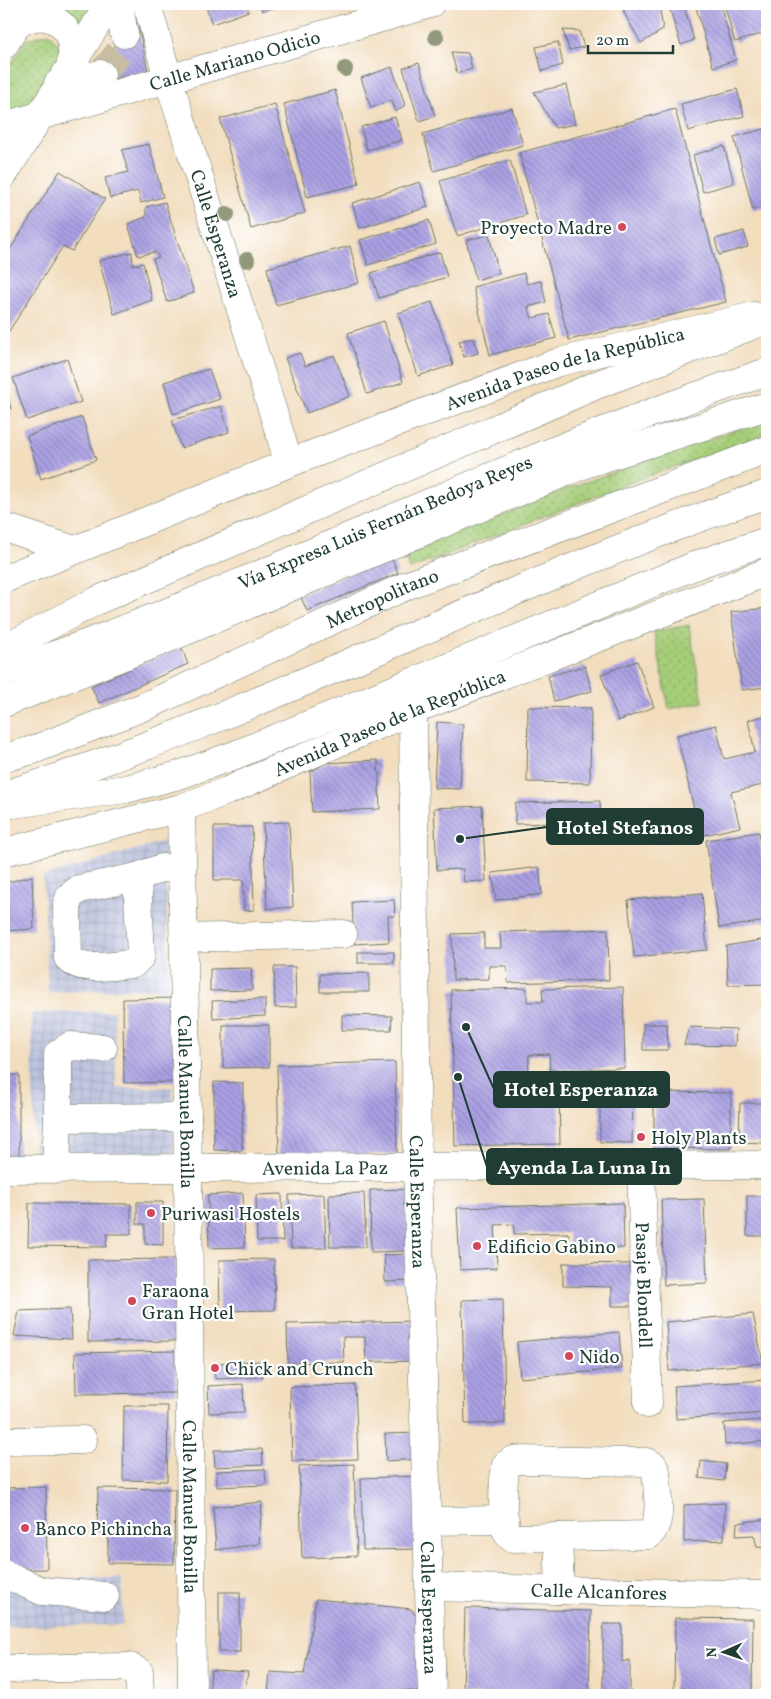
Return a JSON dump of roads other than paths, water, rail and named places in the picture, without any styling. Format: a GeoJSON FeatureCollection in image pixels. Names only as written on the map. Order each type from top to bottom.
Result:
{"type":"FeatureCollection","features":[{"type":"Feature","properties":{"kind":"main road"},"geometry":{"type":"LineString","coordinates":[[4,174],[109,4]]}},
{"type":"Feature","properties":{"kind":"main road"},"geometry":{"type":"LineString","coordinates":[[119,4],[124,34]]}},
{"type":"Feature","properties":{"kind":"main road"},"geometry":{"type":"LineString","coordinates":[[143,4],[141,18],[151,53],[160,75]]}},
{"type":"Feature","properties":{"kind":"main road","name":"Calle Esperanza"},"geometry":{"type":"LineString","coordinates":[[147,4],[160,75],[290,464]]}},
{"type":"Feature","properties":{"kind":"main road","name":"Calle Mariano Odicio"},"geometry":{"type":"LineString","coordinates":[[4,126],[91,101],[160,75],[430,4]]}},
{"type":"Feature","properties":{"kind":"main road"},"geometry":{"type":"LineString","coordinates":[[17,24],[32,16],[51,18],[66,28],[73,45],[65,74]]}},
{"type":"Feature","properties":{"kind":"main road"},"geometry":{"type":"LineString","coordinates":[[65,74],[101,74]]}},
{"type":"Feature","properties":{"kind":"main road","name":"Avenida Paseo de la República"},"geometry":{"type":"LineString","coordinates":[[4,579],[290,464],[559,362],[767,312]]}},
{"type":"Feature","properties":{"kind":"main road"},"geometry":{"type":"LineString","coordinates":[[4,649],[96,601],[599,384],[767,320]]}},
{"type":"Feature","properties":{"kind":"main road","name":"Vía Expresa Luis Fernán Bedoya Reyes"},"geometry":{"type":"LineString","coordinates":[[4,673],[145,621],[616,425],[767,372]]}},
{"type":"Feature","properties":{"kind":"main road"},"geometry":{"type":"LineString","coordinates":[[4,703],[175,635],[584,464],[767,406]]}},
{"type":"Feature","properties":{"kind":"main road","name":"Metropolitano"},"geometry":{"type":"LineString","coordinates":[[4,758],[33,750],[148,705],[408,585],[767,450]]}},
{"type":"Feature","properties":{"kind":"main road"},"geometry":{"type":"LineString","coordinates":[[4,795],[192,728],[594,558],[767,494]]}},
{"type":"Feature","properties":{"kind":"main road"},"geometry":{"type":"LineString","coordinates":[[4,527],[74,550]]}},
{"type":"Feature","properties":{"kind":"main road"},"geometry":{"type":"LineString","coordinates":[[4,805],[87,796],[126,789],[179,775],[235,755],[690,568],[767,541]]}},
{"type":"Feature","properties":{"kind":"main road","name":"Avenida Paseo de la República"},"geometry":{"type":"LineString","coordinates":[[4,852],[181,808],[413,710],[767,572]]}},
{"type":"Feature","properties":{"kind":"main road","name":"Calle Esperanza"},"geometry":{"type":"LineString","coordinates":[[413,710],[417,1168],[432,1695]]}},
{"type":"Feature","properties":{"kind":"main road","name":"Calle Manuel Bonilla"},"geometry":{"type":"LineString","coordinates":[[181,808],[188,1169],[192,1695]]}},
{"type":"Feature","properties":{"kind":"main road"},"geometry":{"type":"LineString","coordinates":[[137,877],[162,868],[181,869]]}},
{"type":"Feature","properties":{"kind":"main road"},"geometry":{"type":"LineString","coordinates":[[183,938],[343,934]]}},
{"type":"Feature","properties":{"kind":"main road"},"geometry":{"type":"LineString","coordinates":[[56,1169],[58,1054],[70,1046],[103,1048]]}},
{"type":"Feature","properties":{"kind":"main road"},"geometry":{"type":"LineString","coordinates":[[58,1118],[187,1117]]}},
{"type":"Feature","properties":{"kind":"main road","name":"Avenida La Paz"},"geometry":{"type":"LineString","coordinates":[[4,1169],[767,1165]]}},
{"type":"Feature","properties":{"kind":"main road","name":"Pasaje Blondell"},"geometry":{"type":"LineString","coordinates":[[641,1166],[648,1404]]}},
{"type":"Feature","properties":{"kind":"main road"},"geometry":{"type":"LineString","coordinates":[[4,1441],[83,1440]]}},
{"type":"Feature","properties":{"kind":"main road"},"geometry":{"type":"LineString","coordinates":[[513,1460],[646,1462],[653,1465],[656,1471],[658,1519],[656,1529],[649,1535],[558,1537],[512,1538],[507,1532],[504,1473],[506,1465],[513,1460]]}},
{"type":"Feature","properties":{"kind":"main road"},"geometry":{"type":"LineString","coordinates":[[428,1521],[505,1520]]}},
{"type":"Feature","properties":{"kind":"main road"},"geometry":{"type":"LineString","coordinates":[[558,1537],[560,1590]]}},
{"type":"Feature","properties":{"kind":"main road"},"geometry":{"type":"LineString","coordinates":[[4,1574],[42,1591],[105,1596]]}},
{"type":"Feature","properties":{"kind":"main road","name":"Calle Alcanfores"},"geometry":{"type":"LineString","coordinates":[[430,1587],[767,1595]]}},
{"type":"Feature","properties":{"kind":"main road"},"geometry":{"type":"LineString","coordinates":[[4,1669],[130,1668],[139,1672],[140,1695]]}},
{"type":"Feature","properties":{"kind":"tunnel"},"geometry":{"type":"LineString","coordinates":[[101,74],[128,42],[124,34]]}},
{"type":"Feature","properties":{"kind":"place","name":"Proyecto Madre"},"geometry":{"type":"Point","coordinates":[622,227]}},
{"type":"Feature","properties":{"kind":"place","name":"Hotel Stefanos"},"geometry":{"type":"Point","coordinates":[460,839]}},
{"type":"Feature","properties":{"kind":"place","name":"Hotel Esperanza"},"geometry":{"type":"Point","coordinates":[466,1027]}},
{"type":"Feature","properties":{"kind":"place","name":"Ayenda La Luna In"},"geometry":{"type":"Point","coordinates":[458,1077]}},
{"type":"Feature","properties":{"kind":"place","name":"Holy Plants"},"geometry":{"type":"Point","coordinates":[641,1137]}},
{"type":"Feature","properties":{"kind":"place","name":"Puriwasi Hostels"},"geometry":{"type":"Point","coordinates":[151,1213]}},
{"type":"Feature","properties":{"kind":"place","name":"Edificio Gabino"},"geometry":{"type":"Point","coordinates":[477,1246]}},
{"type":"Feature","properties":{"kind":"place","name":"Faraona Gran Hotel"},"geometry":{"type":"Point","coordinates":[132,1301]}},
{"type":"Feature","properties":{"kind":"place","name":"Nido"},"geometry":{"type":"Point","coordinates":[569,1356]}},
{"type":"Feature","properties":{"kind":"place","name":"Chick and Crunch"},"geometry":{"type":"Point","coordinates":[215,1368]}},
{"type":"Feature","properties":{"kind":"place","name":"Banco Pichincha"},"geometry":{"type":"Point","coordinates":[25,1528]}}]}
